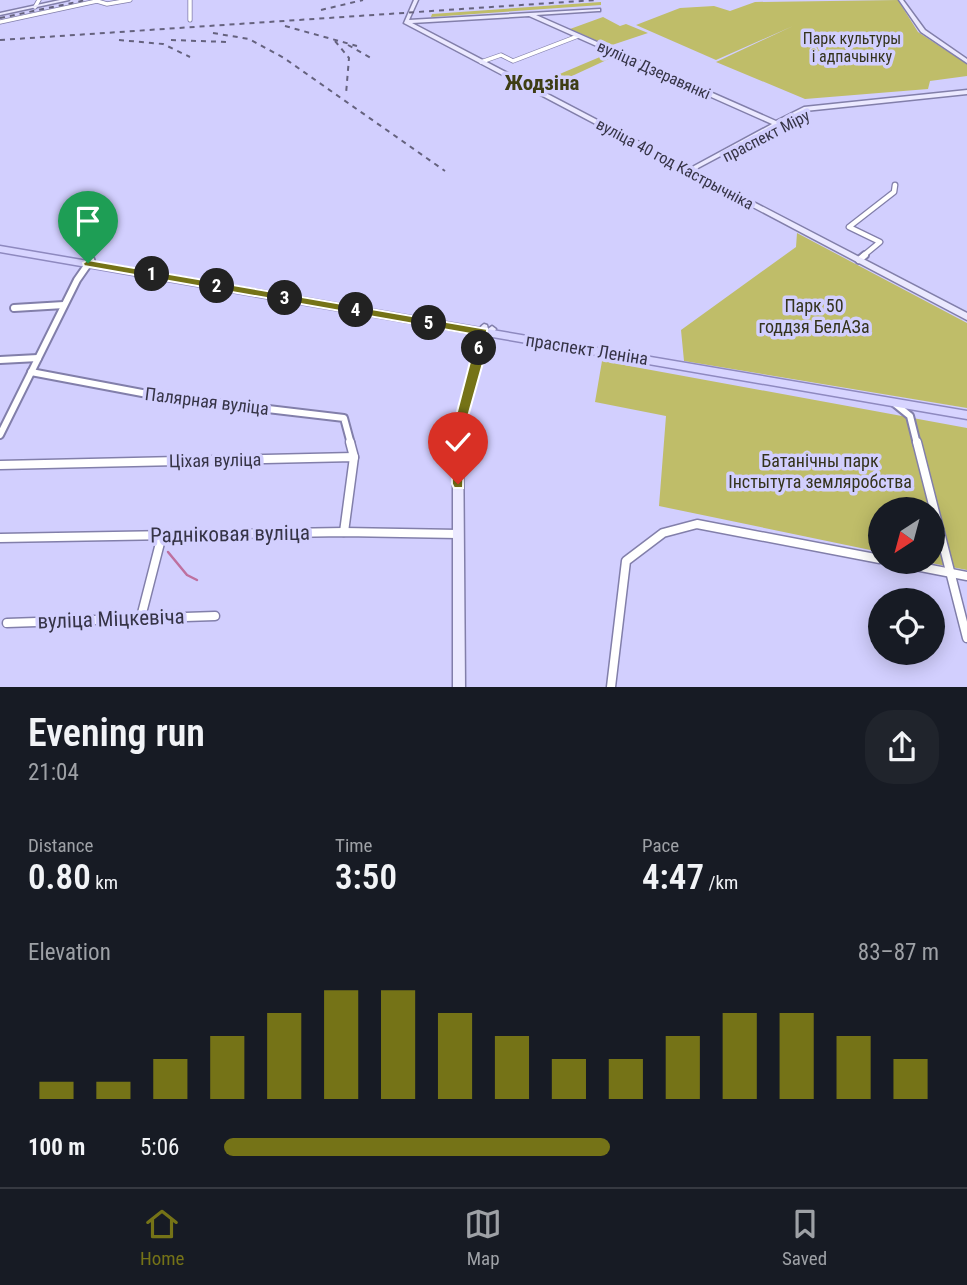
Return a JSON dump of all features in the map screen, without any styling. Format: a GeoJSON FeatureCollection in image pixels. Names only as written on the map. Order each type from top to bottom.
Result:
{"type":"FeatureCollection","features":[{"type":"Feature","properties":{"kind":"main road"},"geometry":{"type":"LineString","coordinates":[[0,14],[67,0]]}},
{"type":"Feature","properties":{"kind":"main road"},"geometry":{"type":"LineString","coordinates":[[416,0],[406,22],[598,10]]}},
{"type":"Feature","properties":{"kind":"main road"},"geometry":{"type":"LineString","coordinates":[[901,1],[923,31],[967,61]]}},
{"type":"Feature","properties":{"kind":"main road","name":"вуліца Дзеравянкі"},"geometry":{"type":"LineString","coordinates":[[529,14],[614,54],[777,124]]}},
{"type":"Feature","properties":{"kind":"main road","name":"вуліца 40 год Кастрычніка"},"geometry":{"type":"LineString","coordinates":[[406,22],[967,317]]}},
{"type":"Feature","properties":{"kind":"main road","name":"праспект Міру"},"geometry":{"type":"LineString","coordinates":[[692,173],[777,124],[816,110],[967,94]]}},
{"type":"Feature","properties":{"kind":"main road","name":"праспект Леніна"},"geometry":{"type":"LineString","coordinates":[[0,246],[967,413]]}},
{"type":"Feature","properties":{"kind":"main road"},"geometry":{"type":"LineString","coordinates":[[459,687],[458,431],[487,330]]}},
{"type":"Feature","properties":{"kind":"main road","name":"праспект Леніна"},"geometry":{"type":"LineString","coordinates":[[487,330],[924,408],[967,413]]}},
{"type":"Feature","properties":{"kind":"street"},"geometry":{"type":"LineString","coordinates":[[35,7],[39,0]]}},
{"type":"Feature","properties":{"kind":"street"},"geometry":{"type":"LineString","coordinates":[[0,22],[97,1],[107,4],[130,0]]}},
{"type":"Feature","properties":{"kind":"street"},"geometry":{"type":"LineString","coordinates":[[190,0],[190,20]]}},
{"type":"Feature","properties":{"kind":"street"},"geometry":{"type":"LineString","coordinates":[[481,62],[500,55],[513,61],[578,36]]}},
{"type":"Feature","properties":{"kind":"street"},"geometry":{"type":"LineString","coordinates":[[859,260],[880,242],[849,227],[894,192],[895,185]]}},
{"type":"Feature","properties":{"kind":"street"},"geometry":{"type":"LineString","coordinates":[[0,435],[64,305],[89,262]]}},
{"type":"Feature","properties":{"kind":"street"},"geometry":{"type":"LineString","coordinates":[[15,308],[64,305]]}},
{"type":"Feature","properties":{"kind":"street"},"geometry":{"type":"LineString","coordinates":[[0,360],[38,358]]}},
{"type":"Feature","properties":{"kind":"street","name":"Палярная вуліца"},"geometry":{"type":"LineString","coordinates":[[31,372],[158,396],[344,418],[354,457]]}},
{"type":"Feature","properties":{"kind":"street"},"geometry":{"type":"LineString","coordinates":[[891,402],[910,416],[967,638]]}},
{"type":"Feature","properties":{"kind":"street"},"geometry":{"type":"LineString","coordinates":[[910,416],[924,408]]}},
{"type":"Feature","properties":{"kind":"street"},"geometry":{"type":"LineString","coordinates":[[0,415],[10,415]]}},
{"type":"Feature","properties":{"kind":"street"},"geometry":{"type":"LineString","coordinates":[[344,532],[354,457]]}},
{"type":"Feature","properties":{"kind":"street","name":"Ціхая вуліца"},"geometry":{"type":"LineString","coordinates":[[0,465],[354,457]]}},
{"type":"Feature","properties":{"kind":"street"},"geometry":{"type":"LineString","coordinates":[[611,687],[626,561],[663,533],[697,524],[868,557]]}},
{"type":"Feature","properties":{"kind":"street","name":"Радніковая вуліца"},"geometry":{"type":"LineString","coordinates":[[0,538],[344,532],[460,534]]}},
{"type":"Feature","properties":{"kind":"street"},"geometry":{"type":"LineString","coordinates":[[141,617],[160,543],[165,535]]}},
{"type":"Feature","properties":{"kind":"street"},"geometry":{"type":"LineString","coordinates":[[945,572],[967,576]]}},
{"type":"Feature","properties":{"kind":"street","name":"вуліца Міцкевіча"},"geometry":{"type":"LineString","coordinates":[[7,623],[215,616]]}},
{"type":"Feature","properties":{"kind":"green space","name":"Парк культуры і адпачынку"},"geometry":{"type":"Polygon","coordinates":[[[898,0],[918,32],[967,64],[967,76],[930,81],[928,89],[805,99],[716,62],[793,26],[716,60],[636,25],[680,8],[714,6],[730,11],[755,2],[898,0]]]}},
{"type":"Feature","properties":{"kind":"green space"},"geometry":{"type":"Polygon","coordinates":[[[601,2],[601,5],[431,17],[432,14],[601,2]]]}},
{"type":"Feature","properties":{"kind":"green space"},"geometry":{"type":"Polygon","coordinates":[[[603,17],[620,26],[626,24],[648,33],[609,46],[570,29],[603,17]]]}},
{"type":"Feature","properties":{"kind":"green space"},"geometry":{"type":"Polygon","coordinates":[[[607,54],[613,57],[546,88],[536,84],[607,54]]]}},
{"type":"Feature","properties":{"kind":"green space","name":"Парк 50 годдзя БелАЗа"},"geometry":{"type":"Polygon","coordinates":[[[797,233],[967,323],[967,408],[684,361],[681,330],[796,247],[797,233]]]}},
{"type":"Feature","properties":{"kind":"green space","name":"Батанічны парк Інстытута земляробства"},"geometry":{"type":"Polygon","coordinates":[[[602,361],[967,428],[967,570],[945,566],[945,497],[868,497],[868,550],[659,506],[666,416],[595,402],[602,361]]]}},
{"type":"Feature","properties":{"kind":"waterway"},"geometry":{"type":"LineString","coordinates":[[168,552],[187,575],[197,580]]}},
{"type":"Feature","properties":{"kind":"railway"},"geometry":{"type":"LineString","coordinates":[[0,18],[86,0]]}},
{"type":"Feature","properties":{"kind":"railway"},"geometry":{"type":"LineString","coordinates":[[321,10],[363,0]]}},
{"type":"Feature","properties":{"kind":"railway"},"geometry":{"type":"LineString","coordinates":[[0,40],[596,0]]}},
{"type":"Feature","properties":{"kind":"railway"},"geometry":{"type":"LineString","coordinates":[[285,26],[357,46]]}},
{"type":"Feature","properties":{"kind":"railway"},"geometry":{"type":"LineString","coordinates":[[213,33],[249,39],[284,58],[445,171]]}},
{"type":"Feature","properties":{"kind":"railway"},"geometry":{"type":"LineString","coordinates":[[119,40],[163,44],[190,57]]}},
{"type":"Feature","properties":{"kind":"railway"},"geometry":{"type":"LineString","coordinates":[[171,40],[227,42]]}},
{"type":"Feature","properties":{"kind":"railway"},"geometry":{"type":"LineString","coordinates":[[335,41],[349,58],[346,94]]}},
{"type":"Feature","properties":{"kind":"railway"},"geometry":{"type":"LineString","coordinates":[[348,45],[371,58]]}},
{"type":"Feature","properties":{"kind":"district","name":"Жодзіна"},"geometry":{"type":"Point","coordinates":[542,83]}},
{"type":"Feature","properties":{"kind":"route"},"geometry":{"type":"LineString","coordinates":[[88,263],[483,332],[458,431],[458,484]]}}]}
